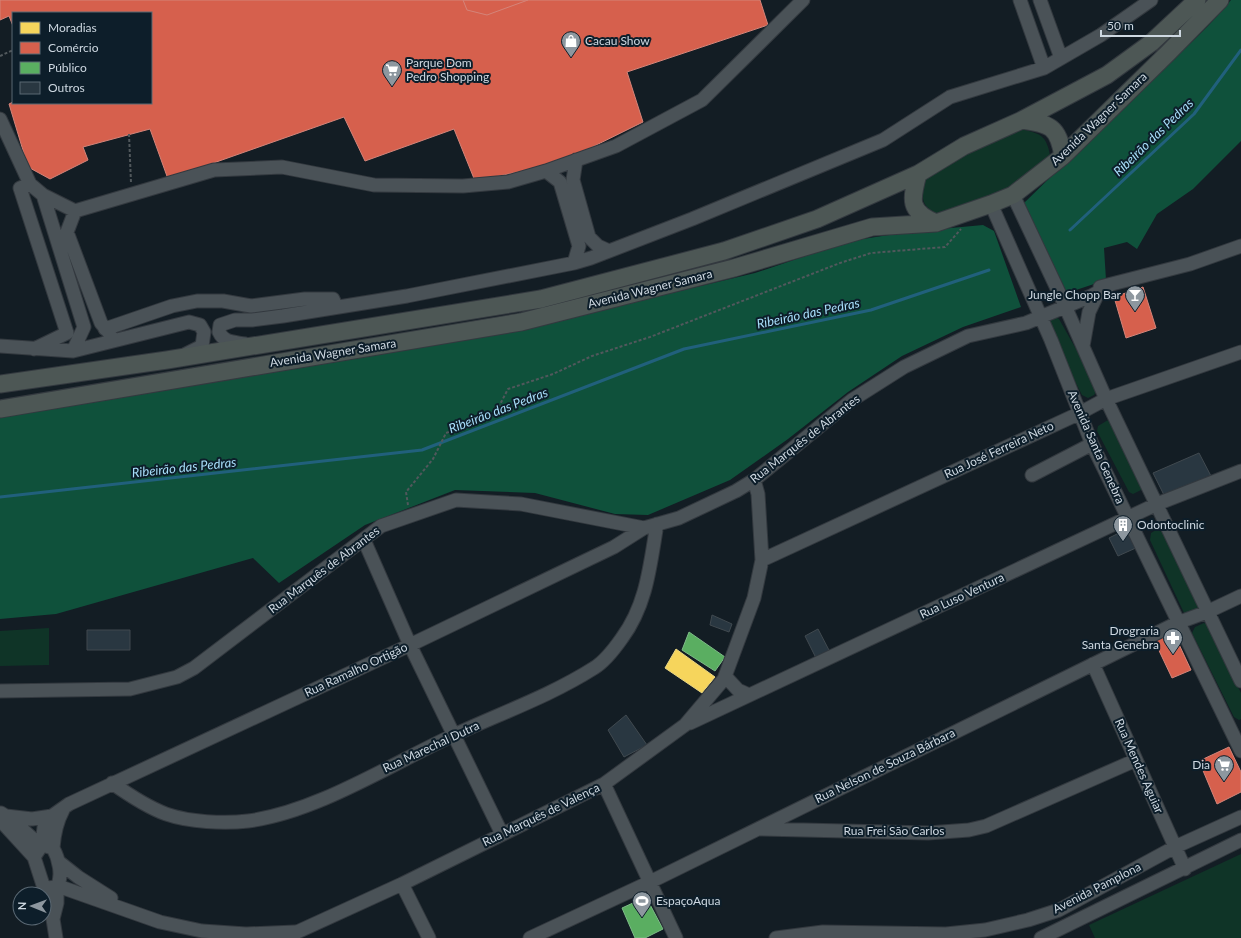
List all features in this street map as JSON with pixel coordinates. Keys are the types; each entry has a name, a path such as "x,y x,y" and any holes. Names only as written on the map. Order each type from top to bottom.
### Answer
{"main road":[{"name":"Avenida Wagner Samara","path":"0,384 256,346 556,295 724,251 817,219 918,174 964,146 1022,120 1107,75 1151,44 1197,0"},
{"name":"Avenida Wagner Samara","path":"0,409 521,322 734,268 872,227 936,223 1013,195 1063,156 1185,37 1220,0"},
{"path":"1022,120 1042,123 1053,129 1060,139 1063,156"},
{"path":"918,174 912,195 913,205 922,217 936,223"}],"street":[{"path":"25,186 75,211 214,170 282,167 374,184 451,186 508,182 546,171 616,146 702,100 803,0"},
{"path":"1020,0 1044,68"},
{"path":"1040,0 1061,58"},
{"path":"256,346 228,342 222,338 219,332 220,325 235,320 252,320 283,316 335,303 407,296 574,263 609,251 712,212 883,140 950,97 1044,68 1101,35 1151,0"},
{"path":"0,119 25,186 67,333 32,350"},
{"path":"576,160 573,180 589,237 598,246 609,251"},
{"path":"546,171 560,182 579,246 574,263"},
{"path":"43,195 84,327 73,351"},
{"path":"1013,195 1064,303 1106,399 1241,681"},
{"name":"Avenida Santa Genebra","path":"991,204 1051,340 1078,414 1177,623 1236,729 1241,751"},
{"path":"75,211 67,232 104,329 119,340"},
{"name":"Rua Marquês de Abrantes","path":"0,690 130,690 176,677 194,668 382,526 456,500 521,504 644,528 679,518 736,491 754,480 852,400 904,367 968,336 1017,324 1039,313 1104,289 1190,264 1241,246"},
{"path":"1083,346 1089,312 1104,289"},
{"path":"104,329 172,306 197,301 223,301 251,306 305,299 335,303"},
{"path":"172,306 178,325"},
{"path":"0,346 32,350 73,351 189,322 200,325 204,332 202,346 167,360"},
{"path":"1017,324 1051,340"},
{"name":"Rua José Ferreira Neto","path":"762,560 1078,414 1106,399 1241,352"},
{"path":"1032,475 1092,444"},
{"name":"Rua Luso Ventura","path":"685,725 1157,504 1241,471"},
{"name":"Rua Marquês de Valença","path":"43,849 44,885 47,888 58,886 160,922 202,931 246,934 299,932 402,884 604,784 685,725 725,676 754,598 762,560 758,494 754,480"},
{"name":"Rua Marechal Dutra","path":"112,783 130,795 167,814 207,822 248,821 297,809 326,798 455,735 560,688 596,667 622,638 638,613 648,583 657,524"},
{"name":"Rua Ramalho Ortigão","path":"52,816 112,783 410,645 614,547 644,528"},
{"path":"364,540 410,645 502,834"},
{"name":"Rua Nelson de Souza Bárbara","path":"530,938 549,934 650,882 1093,664 1177,623 1207,612 1241,596"},
{"name":"Rua Mendes Aguiar","path":"1093,664 1185,869"},
{"path":"725,676 738,690 749,695"},
{"name":"Rua Frei São Carlos","path":"757,829 928,833 969,830 986,826 1136,760"},
{"path":"604,784 676,938"},
{"path":"43,849 54,834 57,822 65,808"},
{"path":"2,816 32,819 52,816"},
{"name":"Rua Marquês de Valença","path":"2,816 78,877 133,912"},
{"path":"43,849 44,827 52,816"},
{"name":"Avenida Pamplona","path":"776,938 823,932 903,936 946,936 985,930 1028,920 1059,910 1175,847 1241,817"},
{"name":"Avenida Pamplona","path":"1041,938 1068,932 1241,840"},
{"name":"Rua Marquês de Valença","path":"58,886 59,862"},
{"path":"402,884 429,938"},
{"path":"44,885 53,919 56,938"},
{"path":"53,919 57,903 58,886"},
{"path":"1059,910 1068,932"},
{"path":"284,938 299,932"}],"path":[{"path":"0,56 12,50"},
{"path":"129,134 131,195"},
{"path":"409,516 406,492 433,459 446,433 495,414 508,389 553,374 592,356 650,337 840,263 871,253 946,247 967,222 966,212"}],"green space":[{"path":"1231,0 1241,0 1241,141 1193,189 1157,214 1137,249 1127,242 1104,248 1106,280 1067,293 1024,203 1130,97 1195,39"},
{"path":"1016,128 1041,136 1047,145 1051,161 1009,187 942,216 934,212 925,204 923,200 923,189 927,174"},
{"path":"983,225 994,231 1021,307 963,327 902,356 848,392 788,439 730,480 648,515 615,514 535,493 455,490 365,525 279,583 253,558 56,614 0,619 0,414 517,330 755,273 850,241 908,232"},
{"path":"1055,316 1059,319 1098,388 1094,395 1088,398 1082,395 1048,328 1047,321"},
{"path":"1108,420 1144,482 1141,490 1133,494 1129,492 1097,431 1098,426"},
{"path":"1156,530 1163,532 1201,607 1199,612 1185,615 1150,540 1151,533"},
{"path":"1204,623 1208,625 1241,693 1241,719 1239,720 1234,717 1192,633 1195,627"},
{"path":"49,628 49,665 0,666 0,631"},
{"path":"1241,854 1241,938 1095,938 1089,925"}],"building: Moradias":[{"path":"676,649 715,677 702,693 665,668"}],"building: Comércio":[{"name":"Parque Dom Pedro Shopping","path":"0,0 760,0 768,25 627,72 643,122 578,154 542,167 475,181 454,129 365,161 344,117 168,179 150,129 83,147 88,160 50,179 28,167 9,104 12,102 12,104 152,104 152,12 12,12 12,24 9,16 0,20"},
{"path":"463,0 528,0 487,15 467,10"},
{"name":"Jungle Chopp Bar","path":"1143,287 1156,328 1126,338 1114,297"},
{"name":"Drograria Santa Genebra","path":"1163,635 1177,640 1191,670 1172,678 1154,640"},
{"name":"Dia","path":"1229,747 1241,772 1241,792 1217,804 1199,761"}],"building: Público":[{"path":"689,632 725,657 715,671 682,650"},
{"name":"EspaçoAqua","path":"646,897 663,929 645,938 635,938 622,908"}],"building: Outros":[{"path":"1199,453 1211,476 1164,495 1153,473"},
{"name":"Odontoclinic","path":"1129,528 1138,547 1118,556 1109,538"},
{"path":"712,615 732,624 729,632 710,625"},
{"path":"818,629 831,654 817,660 805,636"},
{"path":"87,630 130,630 130,650 87,650"},
{"path":"626,715 647,745 624,757 608,730"}],"waterway":[{"name":"Ribeirão das Pedras","path":"1070,230 1194,114 1241,50"},
{"name":"Ribeirão das Pedras","path":"0,497 422,450 684,349 871,310 989,270"}],"place":[{"name":"Cacau Show","path":"571,58"},
{"name":"Parque Dom Pedro Shopping","path":"392,87"},
{"name":"Jungle Chopp Bar","path":"1135,312"},
{"name":"Odontoclinic","path":"1123,542"},
{"name":"Drograria Santa Genebra","path":"1173,655"},
{"name":"Dia","path":"1224,782"},
{"name":"EspaçoAqua","path":"642,918"}]}
